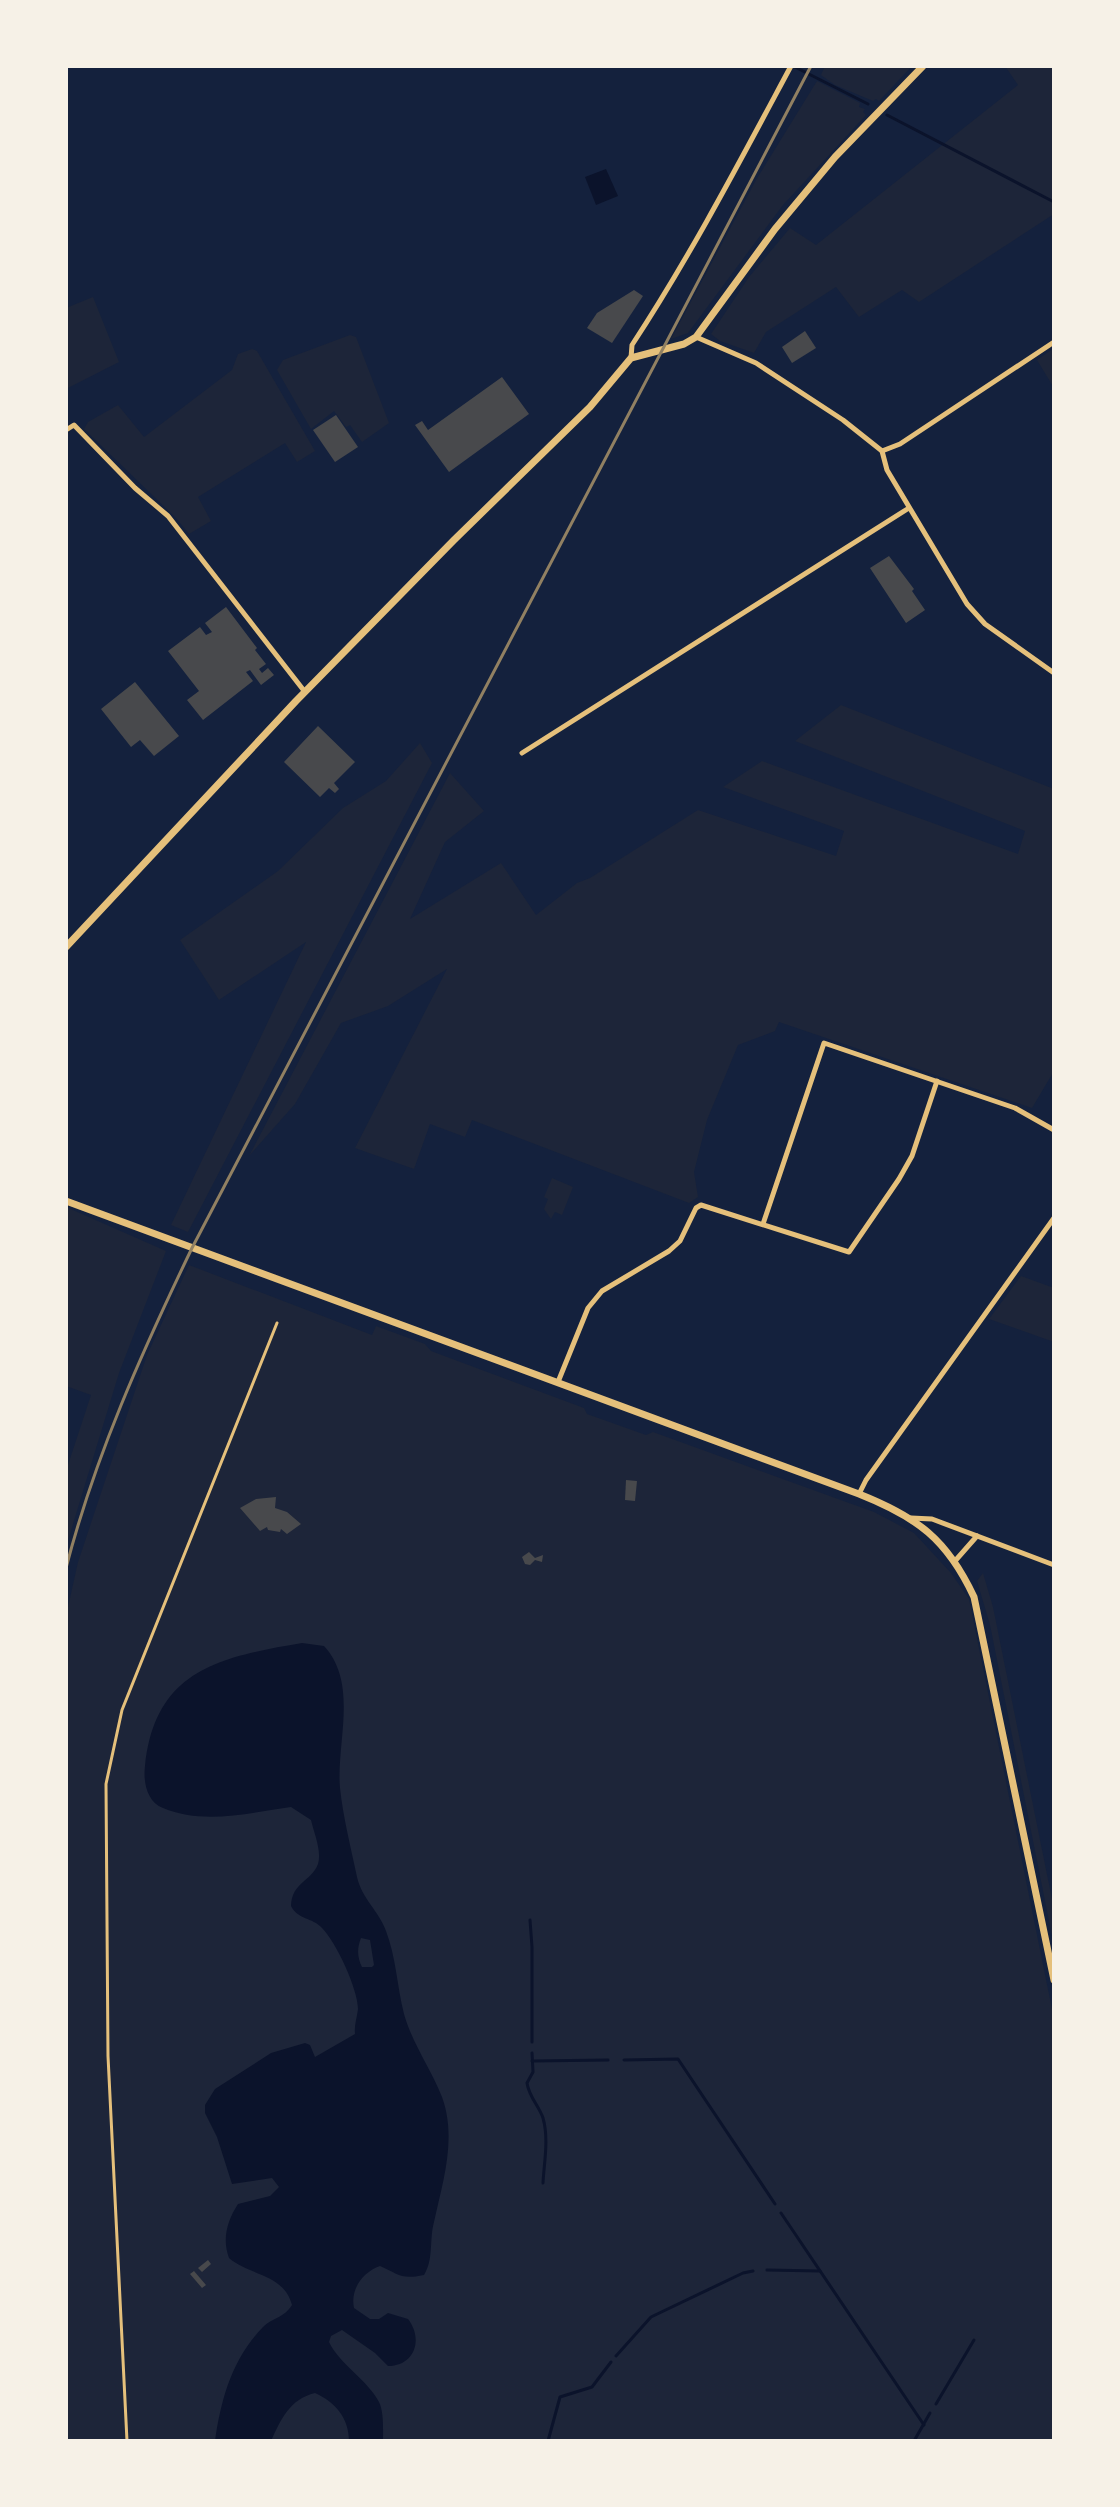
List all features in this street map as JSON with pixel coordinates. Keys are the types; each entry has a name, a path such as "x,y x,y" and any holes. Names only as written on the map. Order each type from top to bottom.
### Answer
{"street":[{"path":"631,358 632,345 711,214 791,66"},
{"path":"66,947 305,692 590,407 631,358 684,344 696,337 775,229 835,157 923,66"},
{"path":"696,337 756,363 843,420 882,451 887,470 967,604 985,624 1054,673"},
{"path":"882,451 900,444 1054,342"},
{"path":"66,430 74,425 135,488 168,516 305,692"},
{"path":"522,753 909,508"},
{"path":"763,1224 824,1043 1015,1108 1054,1130"},
{"path":"558,1382 594,1300 602,1291 669,1251 680,1241 696,1208 707,1205 849,1252 912,1156 937,1081"},
{"path":"66,1201 859,1494 911,1518 939,1540 955,1561 974,1597 1054,1980"},
{"path":"859,1494 1054,1218"},
{"path":"911,1518 932,1519 1054,1565"},
{"path":"955,1561 977,1536"}],"lane":[{"path":"127,2441 108,2071 106,1784 122,1710 277,1323"}],"shaded area":[{"path":"825,66 912,66 879,101 873,101 835,85 821,75"},
{"path":"1005,66 1054,66 1054,214 919,302 902,290 859,317 836,287 766,332 754,353 720,341 711,334 749,277 790,228 816,245 1018,85"},
{"path":"817,81 860,103 859,107 865,109 863,112 866,115 783,205 688,333 671,339 756,180"},
{"path":"606,169 618,196 596,205 585,177"},
{"path":"93,297 119,362 66,389 66,308"},
{"path":"350,335 356,337 389,423 362,442 350,425 346,427 334,411 311,429 277,370 283,360"},
{"path":"1054,348 1054,388 1037,360"},
{"path":"252,349 257,351 315,451 297,462 285,443 198,497 211,521 189,534 84,429 88,422 118,405 144,437 232,370 238,354"},
{"path":"841,705 1054,789 1054,1071 1032,1108 779,1022 775,1031 738,1045 707,1120 694,1172 698,1197 689,1203 472,1120 465,1137 430,1124 414,1169 355,1148 447,969 388,1006 341,1023 295,1104 249,1156 450,773 484,811 445,842 410,919 501,863 536,915 577,883 590,878 698,810 836,856 844,831 723,787 762,761 1018,854 1025,831 795,741"},
{"path":"420,743 432,763 188,1232 171,1225 306,942 219,1000 180,940 278,871 343,808 386,781"},
{"path":"552,1178 573,1187 562,1215 555,1212 551,1219 544,1209 548,1199 544,1197"},
{"path":"66,1207 166,1251 119,1373 66,1547 66,1471 91,1395 66,1386"},
{"path":"189,1265 372,1335 376,1326 425,1344 431,1351 584,1408 587,1414 646,1435 653,1432 874,1512 914,1533 951,1573 969,1599 1054,2019 1054,2441 66,2441 66,1616 78,1562 147,1355"},
{"path":"1021,1276 1054,1288 1054,1342 989,1319"},
{"path":"983,1573 993,1607 1054,1909 1054,1946 990,1625 977,1581"},
{"path":"302,1643 324,1646 335,1661 341,1678 344,1714 340,1788 357,1877 386,1931 407,2025 438,2087 446,2112 447,2160 424,2275 405,2276 380,2266 363,2277 353,2301 354,2308 370,2319 379,2319 388,2313 408,2319 415,2335 414,2350 404,2362 388,2366 342,2330 331,2336 329,2342 379,2402 383,2441 349,2441 340,2412 315,2393 293,2405 271,2441 215,2441 225,2395 243,2352 263,2327 292,2305 282,2287 274,2281 229,2258 227,2230 238,2204 270,2196 279,2187 272,2178 232,2184 217,2137 205,2113 205,2105 215,2089 271,2053 305,2043 310,2045 315,2057 355,2034 358,2009 350,1978 334,1944 318,1924 297,1914 291,1906 298,1887 318,1864 318,1848 311,1820 291,1807 210,1817 178,1813 153,1801 147,1791 145,1766 151,1734 162,1708 177,1689 196,1674 218,1663","holes":["361,1938 370,1940 374,1965 362,1967 358,1956"]}],"building":[{"path":"634,290 643,296 612,343 587,328 597,313"},
{"path":"805,331 816,348 792,363 782,347"},
{"path":"502,377 529,414 449,472 415,425 422,421 428,430"},
{"path":"336,415 358,447 335,462 313,430"},
{"path":"889,556 914,589 912,591 925,610 906,623 870,568"},
{"path":"226,607 266,664 259,669 262,673 268,668 274,675 261,685 250,670 246,672 253,681 203,720 187,700 199,691 168,651 200,627 206,635 212,632 205,623"},
{"path":"135,682 179,736 154,756 140,740 131,747 101,709"},
{"path":"318,726 355,762 334,783 339,789 335,793 329,788 320,797 284,762"},
{"path":"626,1480 637,1481 635,1501 625,1500"},
{"path":"276,1497 275,1508 287,1512 301,1524 287,1534 281,1529 280,1532 268,1530 267,1527 260,1531 240,1508 256,1499"},
{"path":"529,1552 535,1558 543,1555 542,1562 535,1560 530,1565 525,1564 522,1557"},
{"path":"208,2260 211,2264 202,2272 198,2268"},
{"path":"194,2271 206,2285 202,2288 190,2274"}],"waterway":[{"path":"793,66 868,104"},
{"path":"887,115 1054,202"},
{"path":"530,1920 532,2042"},
{"path":"532,2053 533,2072 527,2083 545,2126 543,2183"},
{"path":"624,2060 678,2059 775,2204"},
{"path":"532,2061 608,2060"},
{"path":"781,2213 924,2425"},
{"path":"767,2270 820,2271"},
{"path":"616,2356 651,2317 753,2271"},
{"path":"936,2404 974,2340"},
{"path":"548,2441 560,2397 592,2387 611,2362"},
{"path":"914,2441 930,2413"}],"railway":[{"path":"66,1568 105,1445 192,1248 811,66"}]}
